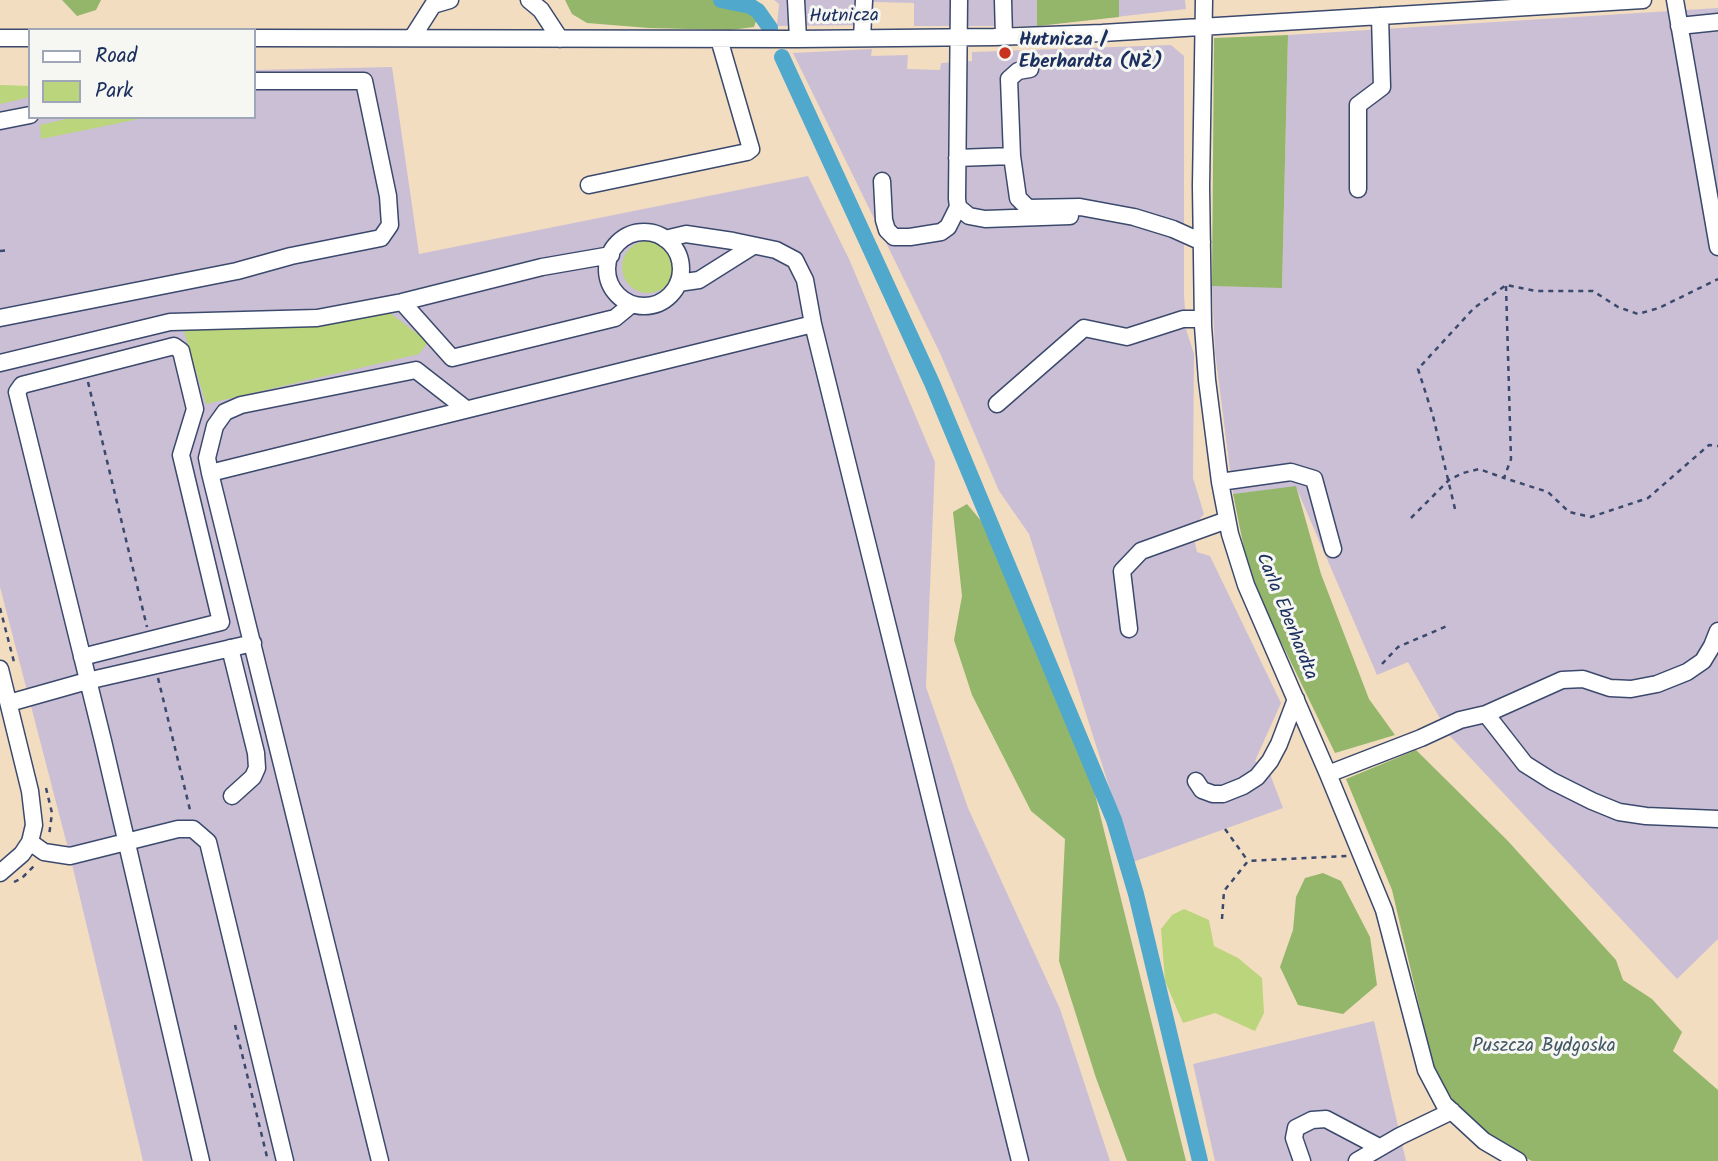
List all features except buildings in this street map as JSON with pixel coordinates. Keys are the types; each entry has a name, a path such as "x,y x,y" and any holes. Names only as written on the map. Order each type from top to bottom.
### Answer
{"street":[{"path":"412,38 433,5 450,0"},
{"path":"529,0 541,10 560,39"},
{"path":"796,0 798,39"},
{"path":"862,38 864,0"},
{"path":"882,181 884,220 887,230 894,237 929,235 948,227 958,207 958,0"},
{"path":"1003,0 1004,37"},
{"name":"Carla Eberhardta","path":"1204,0 1203,319 1207,380 1227,520 1246,585 1384,910 1426,1070 1444,1104 1484,1141 1518,1161"},
{"path":"1362,0 1363,17"},
{"name":"Hutnicza","path":"256,38 1004,37 1380,16 1495,4 1643,0"},
{"path":"1675,0 1718,247"},
{"path":"1358,189 1358,105 1382,87 1380,16"},
{"path":"1679,26 1718,22"},
{"path":"0,38 28,38"},
{"path":"589,185 751,149 719,39"},
{"path":"1030,69 1018,71 1009,79 1018,198 1028,208 1080,207 1160,225 1202,242"},
{"path":"0,318 224,274 291,256 381,239 390,225 388,196 364,80 256,81"},
{"path":"0,121 28,116"},
{"path":"957,158 1013,156"},
{"path":"958,207 970,216 985,219 1070,216"},
{"path":"643,232 665,239 674,247 681,271 672,293 662,302 650,306 632,303 617,294 607,272 611,255 621,240 631,234 643,232"},
{"path":"665,239 687,234 775,250 796,260 805,280 813,324 1020,1161"},
{"path":"678,283 699,280 753,246"},
{"path":"0,363 170,322 317,317 402,302 542,267 611,255"},
{"path":"402,302 452,358 615,318 632,303"},
{"path":"997,404 1084,328 1127,337 1183,319 1203,319"},
{"path":"210,473 813,324"},
{"path":"82,657 221,622 181,456 195,409 181,351 174,346 22,385 17,392 87,681 103,741 201,1161"},
{"path":"380,1161 207,458 215,426 225,412 241,405 416,370 466,409"},
{"path":"1220,482 1291,472 1314,479 1333,549"},
{"path":"1129,629 1122,571 1141,551 1227,520"},
{"path":"1328,774 1460,720 1486,714 1562,680 1583,679 1610,688 1631,689 1657,684 1687,672 1703,661 1718,631"},
{"path":"9,703 87,681 253,643"},
{"path":"230,648 256,753 257,768 253,777 232,796"},
{"path":"0,669 30,790 34,825 30,842 12,865 0,873"},
{"path":"1196,780 1202,790 1223,794 1257,777 1279,744 1296,699"},
{"path":"1486,714 1525,764 1592,801 1619,812 1646,816 1718,818"},
{"path":"30,842 44,852 70,856 178,829 193,829 208,842 285,1161"},
{"path":"1357,1161 1452,1111"},
{"path":"1302,1161 1294,1138 1296,1128 1312,1120 1326,1119 1380,1147"}],"path":[{"path":"0,251 9,250"},
{"path":"1455,509 1433,416 1418,369 1474,308 1506,285 1536,291 1593,291 1618,307 1638,314 1659,308 1718,279"},
{"path":"1504,478 1511,458 1506,285"},
{"path":"84,368 150,639"},
{"path":"1411,518 1449,480 1479,469 1548,492 1569,512 1591,517 1648,498 1709,445 1718,446"},
{"path":"1382,664 1398,647 1447,626"},
{"path":"155,665 191,814"},
{"path":"1224,829 1248,861"},
{"path":"49,834 58,840"},
{"path":"1222,919 1224,891 1248,861 1361,855"}],"shaded area":[{"path":"774,0 1185,0 1186,9 1037,26 914,26 914,3 874,2 872,25 777,26 779,4"},
{"path":"1718,8 1718,939 1677,979 1450,736 1408,662 1377,675 1296,487 1233,494 1215,352 1212,286 1282,287 1288,35"},
{"path":"1171,45 1184,56 1184,294 1186,329 1194,354 1193,478 1204,514 1192,528 1197,552 1210,556 1281,703 1255,761 1270,774 1283,808 1133,862 1029,534 999,491 940,353 793,53 872,49 871,56 908,55 907,69 940,70 941,63 972,61 972,52"},
{"path":"392,67 419,254 808,176 849,259 935,462 926,687 968,808 1060,1009 1110,1161 143,1161 70,856 0,587 0,92 28,90 28,119 256,119 256,70"},
{"path":"1374,1021 1406,1161 1215,1161 1193,1064"}],"green space":[{"path":"62,0 101,0 96,10 77,16"},
{"path":"565,0 751,0 761,7 754,27 730,30 649,28 587,23 572,14"},
{"path":"1037,0 1119,0 1119,17 1037,26"},
{"path":"1288,35 1282,288 1212,286 1214,38"},
{"path":"0,85 28,86 28,97 0,104"},
{"path":"66,119 139,119 41,139 40,125"},
{"path":"648,241 667,248 674,267 667,286 648,293 629,286 622,267 629,248"},
{"path":"390,313 428,342 419,354 206,404 184,331 336,322"},
{"path":"1296,486 1321,574 1369,699 1395,735 1335,753 1250,578 1233,494"},
{"path":"967,504 982,522 1090,774 1186,1161 1127,1161 1096,1078 1059,961 1065,839 1031,811 972,695 954,640 962,596 953,512"},
{"name":"Puszcza Bydgoska","path":"1416,750 1507,840 1616,960 1623,980 1652,999 1682,1032 1673,1051 1718,1090 1718,1161 1532,1161 1475,1133 1435,1073 1392,890 1346,779"},
{"path":"1323,873 1341,881 1370,937 1377,985 1343,1014 1298,1005 1280,967 1293,930 1296,897 1305,878"},
{"path":"1184,909 1209,920 1214,946 1238,958 1262,978 1264,1013 1255,1031 1215,1013 1183,1023 1165,981 1161,929 1172,915"}],"waterway":[{"path":"721,0 750,6 758,11 770,28"},
{"path":"782,57 932,383 1114,820 1136,894 1200,1161"}],"place":[{"name":"Hutnicza / Eberhardta (NŻ)","path":"1005,53"}]}
